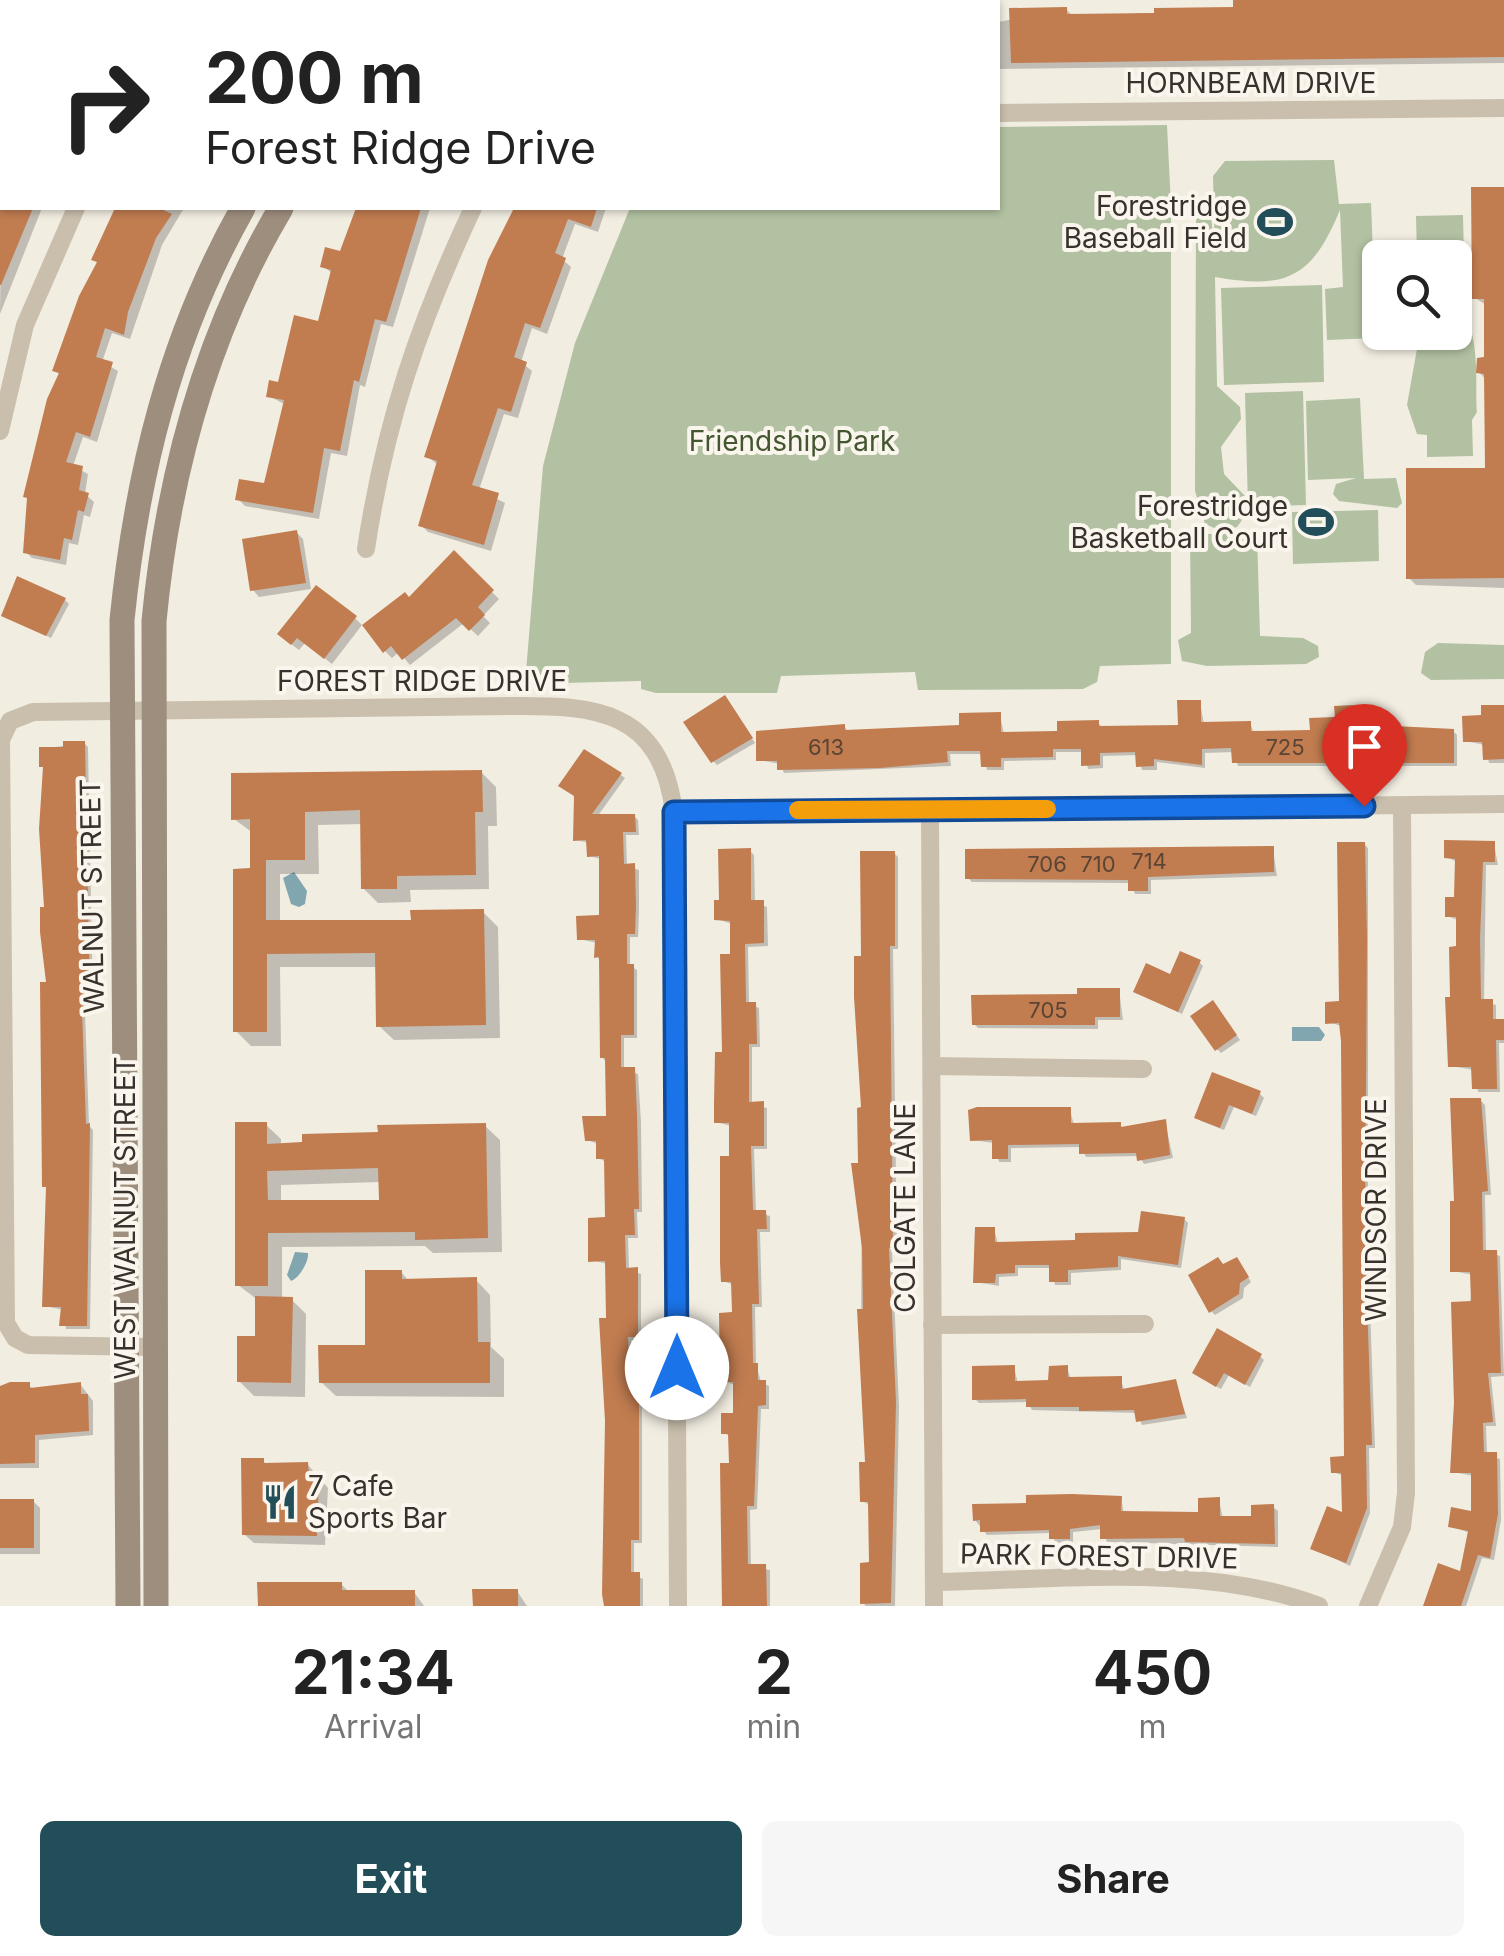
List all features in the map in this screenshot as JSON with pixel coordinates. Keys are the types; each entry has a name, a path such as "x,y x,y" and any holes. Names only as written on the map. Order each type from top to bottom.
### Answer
{"main road":[{"name":"WALNUT STREET","path":"128,1606 121,712 127,571 150,436 183,334 242,210"},
{"path":"154,711 155,604 178,459 234,297 280,210"},
{"name":"WEST WALNUT STREET","path":"154,711 156,1606"},
{"path":"124,1080 155,1081"}],"street":[{"name":"HORNBEAM DRIVE","path":"1000,112 1504,108"},
{"path":"0,431 25,325 75,210"},
{"path":"366,549 375,488 410,350 472,210"},
{"name":"FOREST RIDGE DRIVE","path":"124,1346 28,1345 15,1338 4,1310 1,740 10,721 33,712 583,707 610,714 634,729 652,749 666,775 674,812 678,1606"},
{"path":"674,812 1504,804"},
{"name":"WINDSOR DRIVE","path":"1368,1606 1402,1527 1406,1493 1402,806"},
{"name":"COLGATE LANE","path":"930,811 934,1606"},
{"path":"932,1066 1144,1069"},
{"path":"932,1325 1144,1324"},
{"path":"124,1346 156,1347"},
{"name":"PARK FOREST DRIVE","path":"934,1582 1211,1581 1243,1584 1320,1606"}],"green space":[{"name":"Friendship Park","path":"1167,125 1171,206 1171,664 1100,666 1097,682 1083,689 918,690 915,672 781,676 777,693 656,693 641,689 641,681 525,684 543,466 575,343 629,210 1000,210 1000,127"},
{"path":"1334,160 1339,204 1371,203 1372,240 1362,240 1362,339 1327,340 1325,289 1343,287 1340,210 1319,251 1294,274 1261,281 1215,277 1217,386 1240,407 1241,419 1221,447 1224,474 1245,496 1245,516 1237,527 1221,531 1205,524 1195,491 1196,216 1211,216 1215,255 1213,176 1225,161"},
{"path":"1463,215 1464,240 1417,240 1416,216"},
{"path":"1322,285 1324,382 1224,385 1221,288"},
{"path":"1472,335 1477,412 1472,420 1473,456 1427,457 1427,435 1417,434 1407,405 1417,350 1472,350"},
{"path":"1303,391 1306,505 1248,507 1245,393"},
{"path":"1360,398 1364,479 1396,478 1402,503 1397,508 1339,501 1333,494 1336,484 1356,478 1308,480 1306,401"},
{"path":"1378,510 1379,561 1293,564 1292,512"},
{"path":"1190,534 1257,534 1260,636 1303,638 1318,646 1319,657 1306,664 1207,666 1182,661 1178,640 1191,633"},
{"path":"1438,643 1504,645 1504,679 1431,680 1421,673 1425,652"}],"water":[{"path":"294,872 307,891 305,904 299,907 291,904 283,878"},
{"path":"1292,1027 1319,1027 1325,1035 1321,1041 1292,1041"},
{"path":"295,1252 308,1253 308,1257 291,1281 287,1275"}],"building":[{"path":"1233,0 1504,0 1504,57 1011,63 1009,8 1067,7 1067,14 1154,13 1154,8 1233,7"},
{"path":"1471,187 1504,187 1504,578 1406,579 1406,468 1485,468 1484,374 1476,373 1477,358 1484,357 1484,299 1472,299"},
{"path":"0,210 32,210 1,285"},
{"path":"114,210 163,210 172,214 156,238 128,312 124,335 105,328 96,357 113,362 90,437 76,432 66,462 83,466 79,490 89,493 84,512 78,510 72,540 64,538 60,560 23,553 27,498 23,497 47,399 59,373 52,371 79,296 97,262 91,260"},
{"path":"355,210 420,210 386,322 375,319 359,382 354,380 340,451 324,448 313,513 235,500 239,479 264,483 284,400 266,397 269,380 278,382 294,315 318,321 331,270 320,267 325,247 340,251"},
{"path":"513,210 596,210 591,227 568,219 555,253 566,258 540,328 525,323 514,357 527,362 511,412 498,408 472,485 499,493 484,545 418,526 437,461 424,457 488,260"},
{"path":"297,530 306,583 250,591 242,539"},
{"path":"454,550 494,590 478,607 485,615 469,631 456,618 402,660 391,646 383,653 362,625 405,592 409,597"},
{"path":"17,576 66,598 46,636 1,616"},
{"path":"316,585 357,616 324,659 297,638 291,645 277,634"},
{"path":"725,695 753,738 711,763 683,722"},
{"path":"1177,700 1201,700 1201,722 1251,721 1251,731 1310,730 1309,718 1335,717 1334,706 1354,705 1354,724 1454,729 1454,763 1392,763 1392,749 1355,750 1355,763 1232,763 1231,748 1202,749 1202,765 1154,759 1154,766 1136,767 1135,752 1100,753 1100,765 1081,766 1081,749 1053,749 1053,757 1001,758 1001,767 981,767 980,751 947,751 948,762 880,768 777,770 777,761 756,761 756,731 845,724 845,730 959,725 959,713 1001,712 1001,732 1057,731 1057,721 1099,720 1099,726 1178,725"},
{"path":"1481,705 1504,705 1504,759 1483,760 1482,742 1463,742 1462,716 1481,715"},
{"path":"63,741 85,741 90,999 88,1009 82,1009 86,1124 90,1123 87,1326 59,1326 61,1307 42,1307 46,1187 42,1187 40,982 46,982 40,932 40,907 44,907 39,829 43,767 39,767 39,747 63,747"},
{"path":"584,749 622,773 592,814 635,814 636,832 623,832 624,864 635,863 635,934 627,934 627,964 634,964 634,1035 621,1035 621,1067 635,1067 637,1116 639,1209 634,1209 635,1235 625,1235 626,1268 638,1267 638,1337 628,1337 629,1369 639,1369 639,1540 631,1540 631,1572 640,1572 640,1606 604,1606 602,1594 605,1421 599,1318 606,1318 605,1261 588,1262 588,1218 605,1217 604,1159 596,1159 596,1141 585,1141 582,1116 606,1116 605,1058 600,1058 599,957 594,958 595,940 577,940 576,916 599,915 599,856 587,857 586,840 573,841 574,796 558,786"},
{"path":"482,770 483,812 475,812 476,875 397,876 397,889 361,889 360,810 305,812 305,860 266,860 266,920 411,920 410,910 484,909 486,1025 376,1027 375,953 267,954 267,1032 233,1032 233,869 250,868 250,819 231,820 231,773"},
{"path":"1444,840 1495,841 1495,862 1483,862 1480,939 1481,999 1493,999 1493,1019 1504,1019 1504,1040 1496,1040 1497,1089 1472,1089 1471,1067 1448,1067 1445,997 1450,997 1449,947 1456,946 1456,917 1445,917 1445,897 1454,897 1455,859 1444,858"},
{"path":"1337,842 1365,842 1367,938 1365,1245 1372,1445 1366,1445 1367,1508 1346,1563 1310,1549 1327,1506 1342,1512 1341,1473 1331,1473 1330,1457 1344,1456 1341,1041 1339,1023 1325,1024 1325,1002 1339,1001"},
{"path":"1274,846 1274,872 1148,877 1148,891 1128,891 1128,880 965,879 965,849"},
{"path":"751,848 751,900 764,900 764,943 745,944 746,1002 756,1002 757,1044 749,1044 749,1102 764,1101 764,1146 751,1146 753,1210 766,1210 767,1229 757,1229 759,1304 752,1304 753,1363 758,1363 758,1380 766,1380 766,1405 758,1406 754,1506 747,1506 748,1564 766,1564 767,1606 722,1606 720,1463 729,1463 728,1434 721,1434 721,1413 733,1413 733,1382 720,1382 719,1313 732,1312 731,1282 721,1282 720,1156 729,1156 729,1123 714,1123 714,1104 715,1052 722,1052 720,954 730,954 730,921 714,920 714,900 719,900 718,849"},
{"path":"860,851 895,851 895,946 890,946 893,1248 889,1248 896,1402 891,1603 860,1604 860,1563 869,1562 868,1502 860,1502 859,1462 865,1462 857,1309 863,1309 862,1248 851,1163 858,1163 857,1108 861,1107 854,997 854,956 861,956"},
{"path":"1180,951 1201,960 1178,1012 1133,992 1146,963 1170,974"},
{"path":"1077,988 1120,988 1120,1017 1095,1017 1095,1025 972,1025 971,995 1077,994"},
{"path":"1213,1000 1237,1035 1215,1051 1190,1016"},
{"path":"1212,1072 1261,1091 1252,1114 1229,1105 1220,1128 1194,1118"},
{"path":"1450,1098 1481,1098 1488,1191 1482,1192 1483,1250 1497,1250 1501,1373 1488,1373 1493,1422 1483,1423 1484,1452 1497,1452 1498,1514 1490,1558 1478,1555 1461,1606 1423,1606 1438,1563 1460,1571 1468,1531 1448,1527 1451,1507 1471,1511 1471,1473 1450,1473 1454,1403 1451,1302 1471,1301 1470,1272 1450,1272 1450,1201 1454,1201"},
{"path":"1071,1107 1071,1123 1121,1122 1121,1127 1166,1119 1170,1155 1137,1161 1136,1153 1079,1154 1079,1144 1008,1145 1008,1159 992,1159 992,1140 970,1141 968,1110"},
{"path":"235,1122 267,1122 267,1144 302,1142 302,1134 378,1132 377,1125 486,1123 488,1238 415,1240 415,1232 268,1233 268,1286 235,1286","holes":["378,1168 379,1200 268,1200 267,1171"]},
{"path":"1141,1211 1185,1217 1178,1265 1118,1256 1118,1267 1068,1270 1068,1282 1049,1282 1049,1265 1015,1265 1015,1273 996,1274 995,1283 973,1283 975,1227 995,1227 995,1242 1075,1240 1075,1233 1138,1232"},
{"path":"1218,1257 1223,1264 1237,1257 1249,1277 1240,1283 1239,1294 1209,1313 1188,1275"},
{"path":"365,1270 402,1270 402,1279 477,1277 478,1342 490,1342 490,1383 319,1383 318,1345 365,1345"},
{"path":"255,1296 293,1297 291,1383 237,1382 237,1336 255,1336"},
{"path":"1217,1328 1262,1354 1245,1385 1224,1373 1216,1387 1192,1373"},
{"path":"1015,1365 1015,1381 1048,1380 1049,1366 1068,1365 1068,1377 1122,1376 1122,1389 1176,1379 1185,1414 1136,1422 1134,1410 1079,1411 1079,1407 1026,1407 1026,1399 972,1400 972,1366"},
{"path":"30,1382 30,1388 81,1382 81,1394 88,1394 89,1431 35,1435 35,1463 0,1464 0,1386"},
{"name":"7 Cafe Sports Bar","path":"241,1458 264,1458 264,1463 308,1462 309,1476 319,1476 317,1536 242,1535"},
{"path":"1026,1495 1122,1496 1121,1511 1198,1512 1198,1498 1220,1497 1220,1516 1251,1516 1251,1505 1274,1504 1275,1544 1185,1542 1184,1538 1100,1539 1100,1525 1070,1529 1070,1539 1049,1539 1049,1530 980,1532 980,1520 973,1521 972,1504 1026,1503"},
{"path":"0,1499 34,1499 34,1548 0,1548"},
{"path":"257,1582 342,1582 342,1590 415,1590 415,1606 258,1606"},
{"path":"472,1589 518,1589 518,1606 473,1606"}],"slow traffic":[{"path":"798,810 1047,809"}],"place":[{"name":"Forestridge Baseball Field","path":"1275,222"},
{"name":"Forestridge Basketball Court","path":"1316,522"},
{"name":"7 Cafe Sports Bar","path":"280,1502"}],"route":[{"path":"677,1368 674,812 1364,806"}]}
